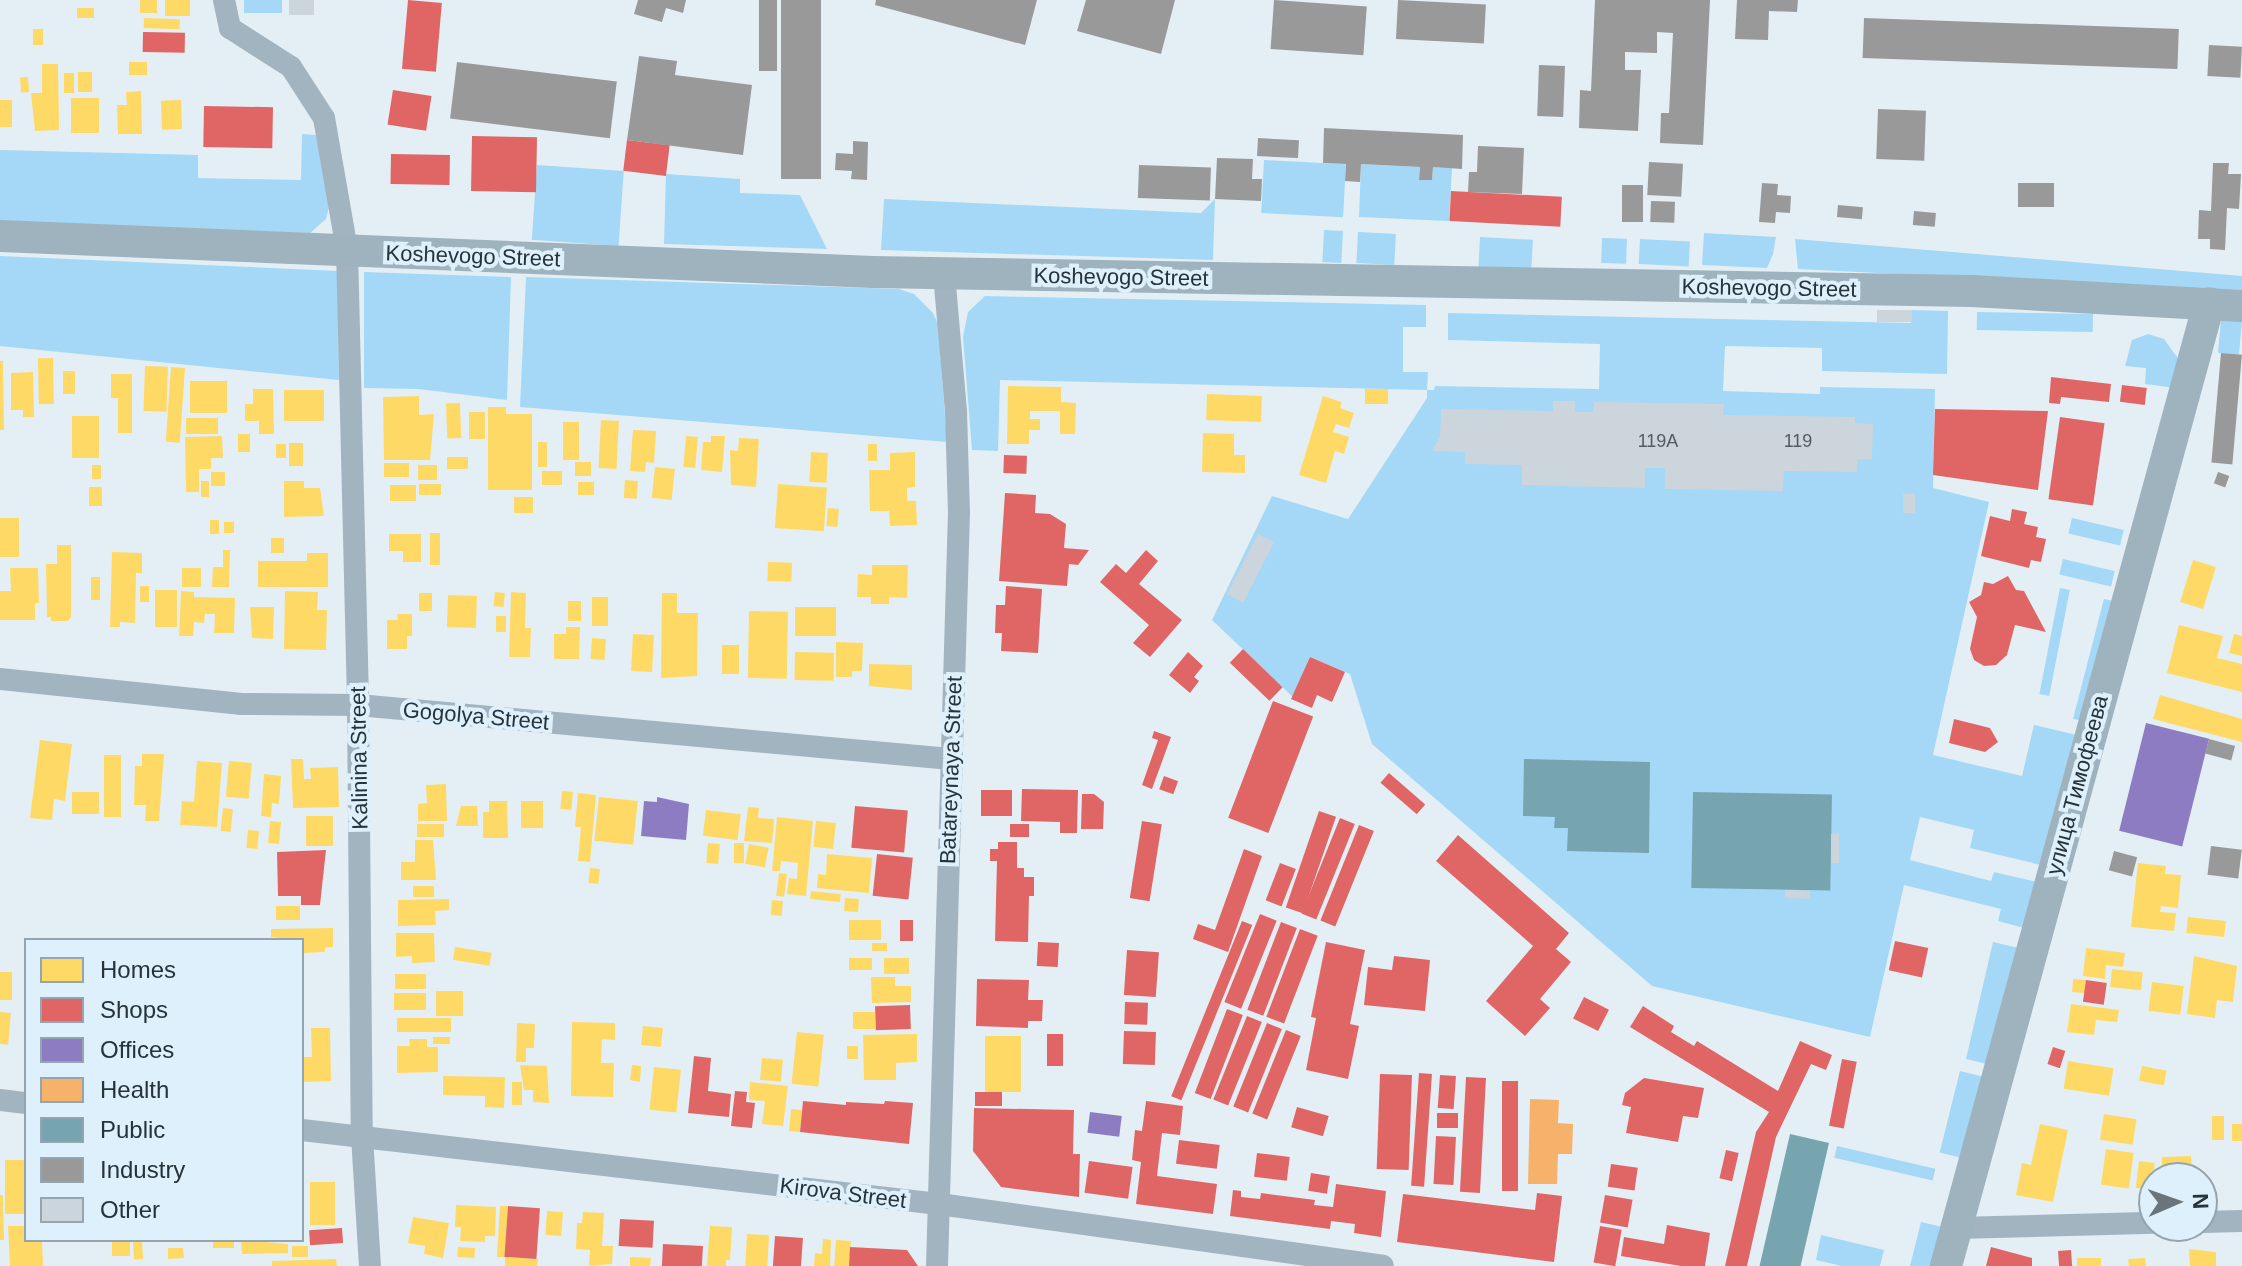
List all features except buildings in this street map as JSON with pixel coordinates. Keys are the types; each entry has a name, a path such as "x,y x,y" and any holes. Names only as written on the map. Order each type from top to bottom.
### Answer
{"street":[{"name":"Kalinina Street","path":"224,0 223,11 230,28 291,67 324,118 347,250 358,705 362,1136 370,1266"},
{"name":"Koshevogo Street","path":"0,236 944,274 1946,291 2242,306"},
{"name":"Batareynaya Street","path":"937,1266 959,481 944,274"},
{"name":"улица Тимофеева","path":"1946,1266 2209,303"},
{"name":"Gogolya Street","path":"0,679 242,704 358,705 951,759"},
{"path":"0,1100 24,1103"},
{"name":"Kirova Street","path":"304,1130 939,1204 1383,1266"},
{"path":"2218,1222 2242,1221"},
{"path":"1957,1228 2138,1223"}],"shaded area":[{"path":"244,0 282,0 282,13 244,13"},
{"path":"302,134 316,135 330,203 326,219 310,233 0,222 0,150 198,155 198,178 301,180"},
{"path":"1264,160 1346,164 1343,217 1261,213"},
{"path":"1361,164 1420,167 1419,179 1432,180 1433,167 1452,168 1449,221 1359,217"},
{"path":"537,165 624,171 619,246 532,240"},
{"path":"666,174 740,179 740,193 800,195 827,249 664,244"},
{"path":"884,199 1201,213 1215,199 1213,260 881,250"},
{"path":"1324,230 1343,231 1341,263 1322,262"},
{"path":"1358,232 1396,234 1394,265 1356,263"},
{"path":"1704,233 1776,237 1773,254 1767,268 1702,265"},
{"path":"1480,237 1533,240 1531,272 1478,269"},
{"path":"1602,238 1627,239 1626,264 1601,263"},
{"path":"1640,239 1690,242 1689,267 1639,264"},
{"path":"1795,239 2242,276 2242,291 1798,269"},
{"path":"0,256 338,271 339,380 0,346"},
{"path":"364,272 511,277 507,400 419,389 364,388"},
{"path":"526,277 899,289 914,294 933,313 938,324 947,442 520,407"},
{"path":"985,296 1426,305 1426,327 1403,327 1403,372 1428,372 1427,390 1000,380 998,451 972,450 963,337 968,312"},
{"path":"1912,310 1948,311 1947,374 1822,371 1822,348 1725,346 1723,391 1820,394 1820,387 1935,389 1933,488 1989,502 1933,755 2022,776 2034,725 2081,736 2045,866 1970,848 1974,830 1920,817 1910,860 1991,881 1994,872 2041,883 2028,929 1998,921 2001,909 1904,885 1870,1037 1652,986 1372,744 1350,674 1310,657 1293,697 1212,620 1272,496 1348,519 1427,398 1427,390 1434,390 1435,386 1599,389 1600,344 1448,340 1448,313 1911,323"},
{"path":"1977,312 2093,314 2093,332 1977,330"},
{"path":"2221,319 2242,321 2239,355 2218,353"},
{"path":"2148,334 2164,339 2177,357 2181,371 2176,388 2145,384 2146,368 2125,366 2132,340"},
{"path":"2072,518 2124,530 2120,546 2068,534"},
{"path":"2063,559 2115,571 2111,587 2059,575"},
{"path":"2060,588 2070,590 2049,696 2039,694"},
{"path":"2104,599 2118,602 2085,721 2073,719"},
{"path":"1993,942 2023,949 1996,1066 1966,1059"},
{"path":"1960,1071 1988,1078 1968,1160 1940,1153"},
{"path":"1837,1146 1935,1169 1933,1180 1834,1158"},
{"path":"1921,1222 1947,1228 1936,1266 1910,1266"},
{"path":"1821,1235 1884,1250 1880,1266 1842,1266 1816,1260"}]}
